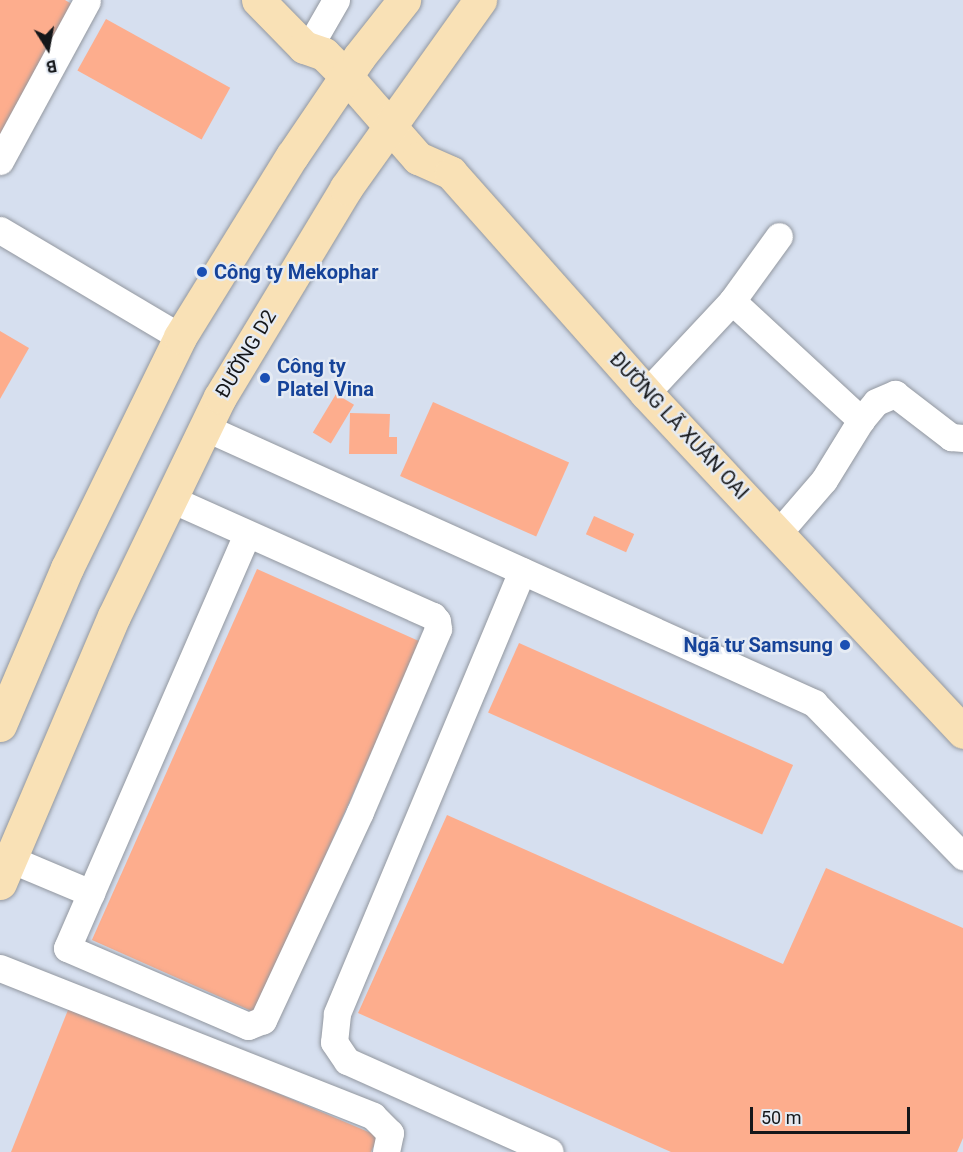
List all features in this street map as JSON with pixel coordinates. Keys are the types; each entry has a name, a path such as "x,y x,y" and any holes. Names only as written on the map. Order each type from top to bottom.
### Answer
{"main road":[{"name":"ĐƯỜNG LÃ XUÂN OAI","path":"258,0 304,47 324,54 392,126 418,158 451,173 646,393 780,531 963,732"},
{"path":"377,33 386,0"},
{"path":"0,725 67,568 180,337 276,182 377,33 404,0"},
{"name":"ĐƯỜNG D2","path":"10,860 114,616 204,427 346,188 392,126 425,73 480,0"},
{"name":"ĐƯỜNG D2","path":"425,73 456,53 500,0"},
{"path":"0,678 39,583 132,393 141,384 160,375"}],"street":[{"path":"317,33 336,0"},
{"path":"0,161 87,1"},
{"path":"0,230 180,337"},
{"path":"646,393 732,301 778,236"},
{"path":"732,301 861,420"},
{"path":"780,531 824,480 861,420 876,402 895,394 951,437 963,438"},
{"path":"204,427 814,704 963,856"},
{"path":"165,511 247,535 433,616 437,621 438,629 360,812 258,1025 248,1026 67,948 247,535"},
{"path":"522,572 337,1014 334,1042 347,1061 550,1152"},
{"path":"10,860 91,893"},
{"path":"0,968 373,1116 390,1133 387,1152"}],"shaded area":[{"path":"0,0 963,0 963,1152 0,1152"}],"building":[{"path":"0,0 65,0 75,6 0,146"},
{"path":"106,19 230,88 202,139 77,71"},
{"path":"0,331 29,348 0,399"},
{"path":"336,394 354,405 331,443 313,433"},
{"path":"433,402 569,463 536,537 400,476"},
{"path":"350,413 390,414 389,437 397,437 397,454 349,454"},
{"path":"594,516 634,534 626,552 586,534"},
{"path":"257,569 421,642 255,1013 92,940"},
{"path":"519,643 793,765 762,834 488,712"},
{"path":"447,815 783,964 826,868 963,928 963,1138 957,1152 671,1152 358,1013"},
{"path":"70,1005 378,1136 371,1152 11,1152"}],"place":[{"name":"Công ty Mekophar","path":"202,272"},
{"name":"Công ty Platel Vina","path":"265,378"},
{"name":"Ngã tư Samsung","path":"845,645"}]}
